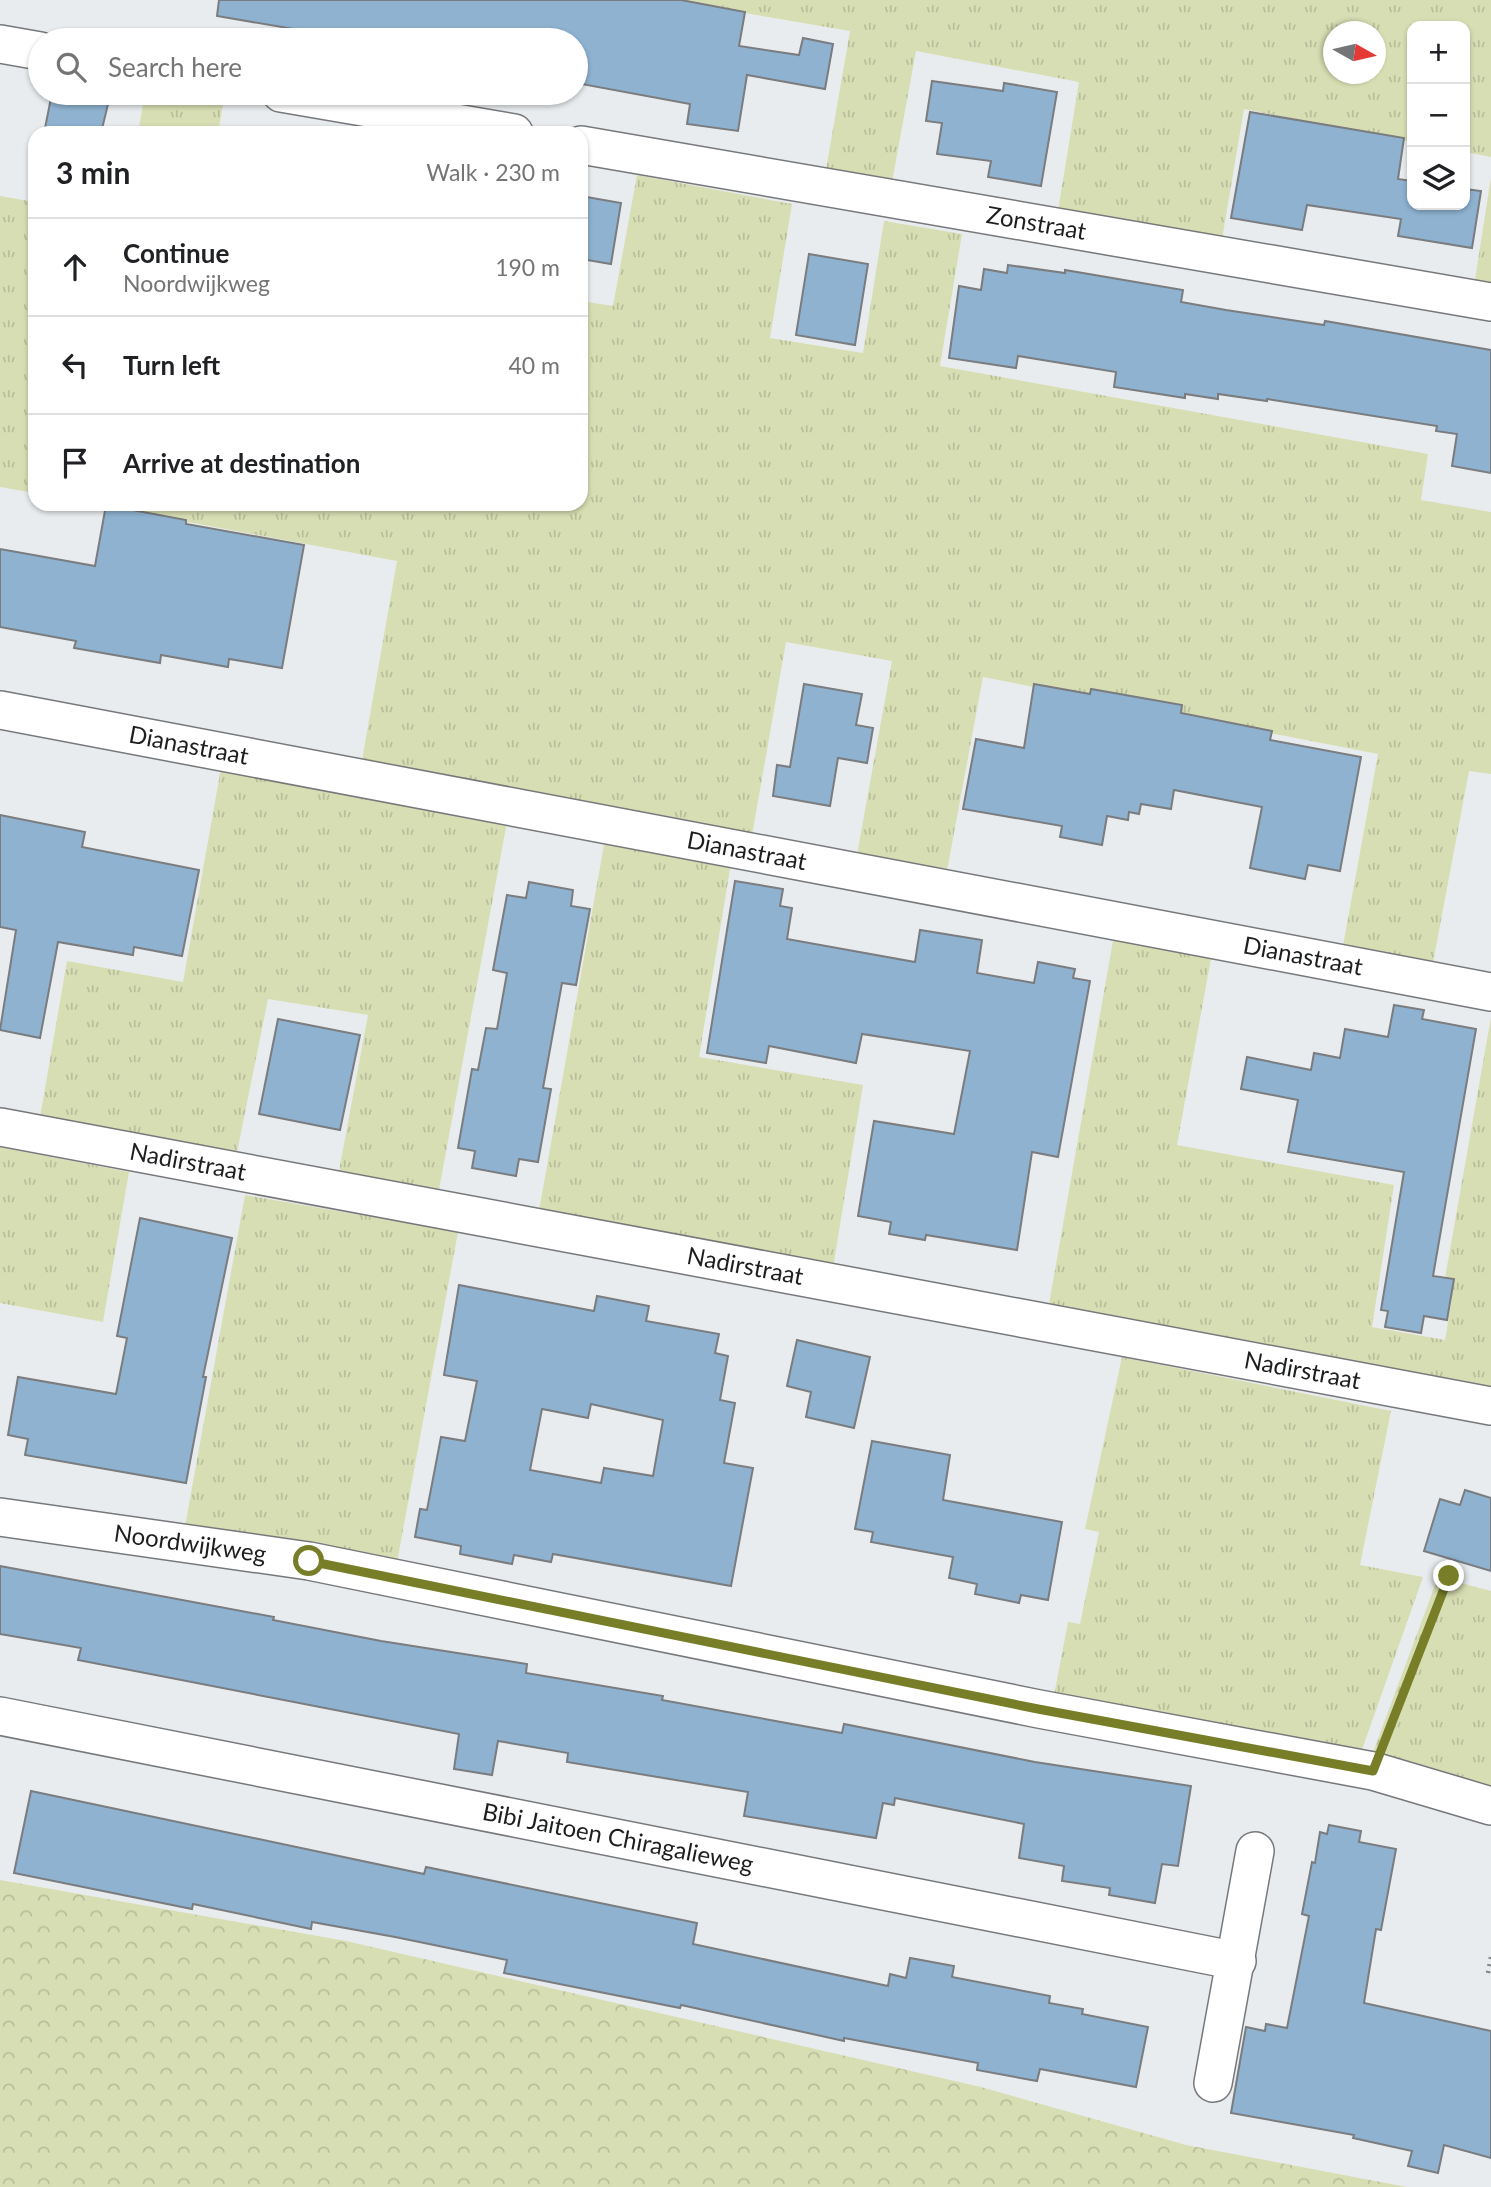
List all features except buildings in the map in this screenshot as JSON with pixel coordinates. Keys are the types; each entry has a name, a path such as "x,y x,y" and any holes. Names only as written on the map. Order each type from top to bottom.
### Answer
{"street":[{"path":"0,44 28,49"},
{"path":"351,105 473,126"},
{"name":"Zonstraat","path":"588,146 1491,302"},
{"name":"Dianastraat","path":"0,710 1491,992"},
{"name":"Nadirstraat","path":"0,1127 1491,1406"},
{"name":"Noordwijkweg","path":"0,1517 309,1561 1038,1709 1373,1771 1491,1806"},
{"name":"Bibi Jaitoen Chiragalieweg","path":"0,1716 1237,1961"},
{"path":"1213,2083 1255,1851"}],"path":[{"path":"1373,1771 1449,1576"},
{"path":"1488,1973 1491,1957"}],"green space":[{"path":"669,0 1491,0 1491,157 1470,153 1470,21 1407,21 1407,141 1244,109 1220,251 1056,223 1079,82 916,51 890,193 824,181 850,31"},
{"path":"143,105 223,105 219,126 139,126"},
{"path":"637,175 792,204 770,338 863,353 884,221 962,234 940,366 1428,454 1421,500 1491,512 1491,774 1469,771 1432,968 1342,951 1378,754 983,677 946,876 856,860 892,661 786,642 751,841 361,766 397,561 129,511 588,511 588,302 613,306"},
{"path":"1491,177 1491,282 1475,280"},
{"path":"0,196 28,201 28,492 0,487"},
{"path":"221,768 507,822 436,1206 336,1187 368,1015 268,999 234,1167 38,1129 67,961 183,982"},
{"path":"605,839 731,863 699,1057 863,1085 832,1274 537,1222"},
{"path":"1114,935 1212,953 1177,1145 1394,1185 1372,1327 1445,1340 1452,1298 1442,1295 1491,1017 1491,1405 1046,1321"},
{"path":"0,1147 129,1172 103,1322 0,1303"},
{"path":"245,1195 458,1232 393,1584 182,1543"},
{"path":"1122,1357 1391,1411 1360,1565 1423,1577 1352,1778 1051,1711 1068,1622 1080,1624 1099,1532 1085,1529"},
{"path":"1438,1577 1491,1591 1491,1807 1362,1782"},
{"path":"0,1880 346,1941 981,2087 1186,2145 1407,2187 0,2187"}],"route":[{"path":"309,1561 1038,1709 1373,1771 1449,1576"}]}
